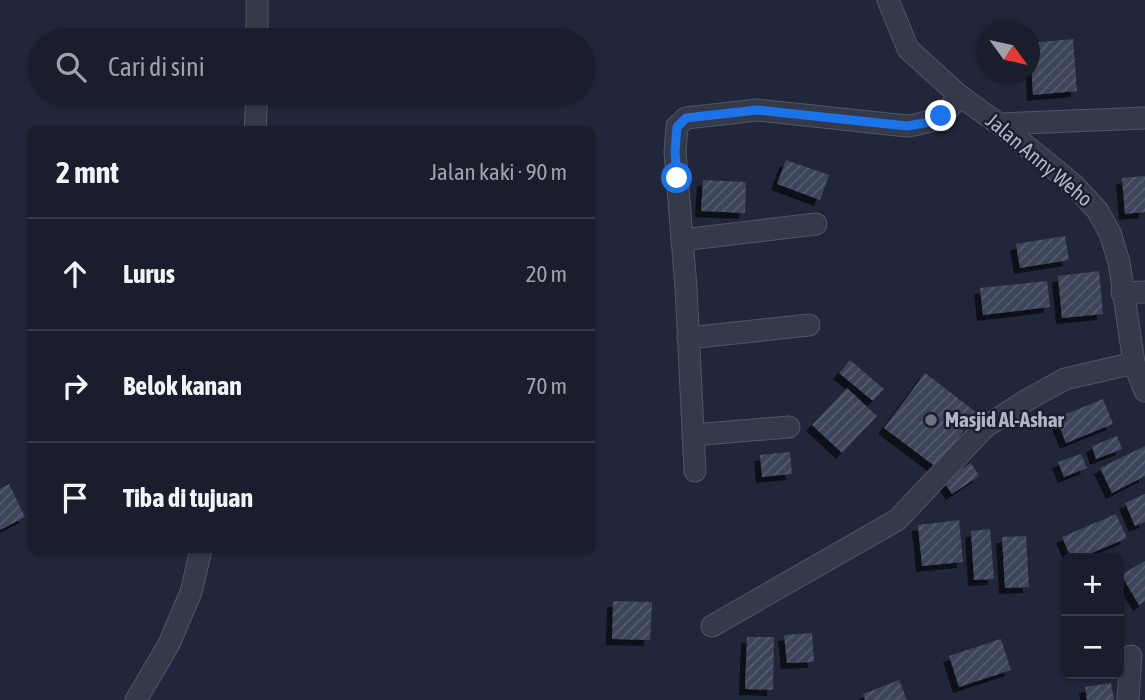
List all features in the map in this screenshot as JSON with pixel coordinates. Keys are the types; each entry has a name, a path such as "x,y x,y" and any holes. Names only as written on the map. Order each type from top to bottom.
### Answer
{"street":[{"path":"257,0 257,28"},
{"name":"Jalan Anny Weho","path":"888,0 908,49 960,96 1074,185 1097,210 1110,233 1119,262 1134,363 1145,391"},
{"path":"695,471 675,152 677,127 686,118 757,110 907,126 931,122 941,116 960,96"},
{"path":"255,126 256,105"},
{"path":"999,124 1145,118"},
{"path":"682,240 816,224"},
{"path":"1122,293 1145,292"},
{"path":"688,338 809,325"},
{"path":"712,626 897,520 985,428 1027,400 1065,379 1134,363"},
{"path":"693,435 789,427"},
{"path":"136,700 173,634 191,592 200,553"},
{"path":"1128,700 1132,656"}],"building":[{"path":"1073,39 1077,91 1033,95 1032,84 1040,84 1040,42"},
{"path":"786,160 829,175 820,200 777,184"},
{"path":"1145,176 1145,212 1125,214 1122,178"},
{"path":"703,180 746,182 745,213 701,211"},
{"path":"1065,236 1069,260 1020,268 1016,244"},
{"path":"1099,271 1103,314 1062,318 1058,276"},
{"path":"1047,281 1050,307 983,315 980,288"},
{"path":"850,360 884,389 873,401 839,373"},
{"name":"Masjid Al-Ashar","path":"925,373 977,413 936,467 884,428"},
{"path":"847,388 877,416 842,453 812,425"},
{"path":"1103,399 1113,424 1066,443 1056,418"},
{"path":"1117,436 1122,449 1096,459 1092,446"},
{"path":"1145,446 1145,476 1112,493 1100,468"},
{"path":"790,452 792,474 762,477 760,455"},
{"path":"1081,454 1087,468 1064,477 1058,462"},
{"path":"971,463 979,476 952,494 943,481"},
{"path":"9,484 25,517 0,530 0,489"},
{"path":"1145,494 1145,522 1135,526 1125,503"},
{"path":"1116,514 1127,538 1092,553 1069,553 1062,537"},
{"path":"959,520 963,562 922,566 918,525"},
{"path":"990,529 994,579 974,580 971,531"},
{"path":"1026,536 1029,587 1005,588 1002,537"},
{"path":"1145,561 1145,601 1139,605 1124,580 1124,573"},
{"path":"613,601 652,602 650,640 612,639"},
{"path":"812,633 814,662 787,663 784,635"},
{"path":"747,637 774,637 773,690 745,689"},
{"path":"1001,639 1011,670 959,687 949,656"},
{"path":"899,680 907,700 865,700 863,694"},
{"path":"1111,683 1114,700 1087,700 1085,687"}],"place":[{"name":"Masjid Al-Ashar","path":"931,420"}],"route":[{"path":"677,178 677,127 686,118 757,110 907,126 931,122 941,116"}]}
